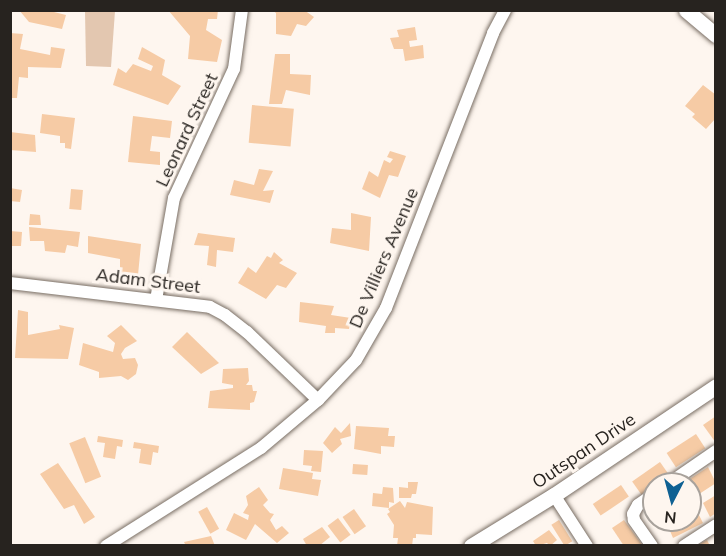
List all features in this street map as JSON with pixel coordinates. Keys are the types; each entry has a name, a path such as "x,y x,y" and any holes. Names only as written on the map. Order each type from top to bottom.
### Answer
{"street":[{"name":"Leonard Street","path":"156,300 174,198 234,69 242,10"},
{"name":"De Villiers Avenue","path":"106,546 261,448 318,400 356,360 380,322 493,33 506,10"},
{"path":"686,10 716,35"},
{"name":"Adam Street","path":"10,283 210,307 248,332 318,400"},
{"name":"Outspan Drive","path":"471,546 554,495 716,386"},
{"path":"685,472 716,451"},
{"path":"554,495 587,546"},
{"path":"642,502 633,514 634,520 642,532"},
{"path":"684,546 716,525"},
{"path":"642,532 652,546"}],"shaded area":[{"path":"85,11 115,11 111,67 86,66"}],"building":[{"path":"19,10 46,10 66,15 62,29 29,22"},
{"path":"168,10 218,10 217,19 208,19 206,30 222,40 217,62 188,59 190,36"},
{"path":"272,10 304,10 314,17 306,26 297,24 291,36 276,34 276,13"},
{"path":"415,27 417,40 409,41 410,47 423,45 424,58 405,61 403,49 394,49 390,38 399,37 397,30"},
{"path":"10,33 23,34 20,49 50,55 51,47 65,49 61,68 28,67 28,78 19,77 17,98 10,98"},
{"path":"142,47 165,60 162,75 181,86 168,105 113,85 118,68 126,73 133,64 151,71 153,66 138,59"},
{"path":"275,54 290,54 290,74 311,75 310,95 286,90 282,104 269,104"},
{"path":"703,85 716,95 716,118 706,129 692,117 695,114 685,106"},
{"path":"252,105 294,109 291,147 249,143"},
{"path":"42,114 75,118 71,149 65,148 65,143 60,143 60,136 40,133"},
{"path":"133,116 172,121 170,138 152,136 150,151 160,152 160,165 128,162"},
{"path":"10,132 35,135 36,152 10,150"},
{"path":"390,151 406,156 398,177 389,175 380,198 362,189 369,171 378,177 384,160 390,163 393,159 387,157"},
{"path":"259,169 273,171 263,191 274,190 270,203 230,195 234,180 254,185"},
{"path":"10,188 22,190 20,202 10,201"},
{"path":"71,189 83,190 81,210 69,209"},
{"path":"351,213 371,217 369,251 330,243 332,228 351,230"},
{"path":"30,214 40,215 41,225 29,225"},
{"path":"29,227 80,232 78,247 67,245 65,253 45,251 44,241 30,241"},
{"path":"10,231 22,232 21,246 10,246"},
{"path":"198,233 235,238 233,252 217,250 216,267 207,265 209,246 194,245"},
{"path":"88,236 141,244 138,275 120,274 120,259 88,253"},
{"path":"274,252 283,260 279,263 297,273 286,288 277,285 266,299 238,283 248,267 256,273 267,256 271,258"},
{"path":"300,302 334,306 331,315 351,318 349,329 335,328 335,333 325,333 326,326 299,322"},
{"path":"18,310 28,312 28,335 60,329 59,325 74,328 68,359 15,358"},
{"path":"121,325 137,341 125,348 121,354 123,359 135,358 138,365 136,374 128,380 121,376 99,378 99,372 79,365 83,343 113,352 115,343 107,336"},
{"path":"187,332 219,363 201,374 172,347"},
{"path":"248,368 249,381 246,385 252,385 253,391 257,391 254,402 250,403 250,410 208,408 210,391 233,388 233,385 222,383 223,369"},
{"path":"716,416 716,443 703,425"},
{"path":"350,423 351,436 340,439 342,444 332,453 323,443 335,427 341,433"},
{"path":"356,426 389,428 388,436 395,436 394,447 381,446 381,454 354,449"},
{"path":"696,434 705,448 676,467 667,453"},
{"path":"98,436 123,440 122,447 117,446 115,459 103,457 105,443 97,442"},
{"path":"85,437 101,477 85,483 69,443"},
{"path":"134,442 159,446 158,453 153,452 151,465 139,463 141,449 133,448"},
{"path":"304,450 323,451 321,472 311,471 312,466 303,465"},
{"path":"660,462 667,472 646,472"},
{"path":"58,463 95,517 84,524 74,505 64,509 40,474"},
{"path":"353,464 368,465 367,475 352,474"},
{"path":"708,467 716,483 702,492 702,472"},
{"path":"283,468 313,473 312,479 321,480 318,496 279,489"},
{"path":"642,475 642,494 641,495 632,482"},
{"path":"408,482 418,482 416,494 412,494 411,498 399,498 399,487 408,488"},
{"path":"621,485 629,497 601,516 593,504"},
{"path":"259,487 268,500 263,505 274,514 270,520 276,530 282,526 289,533 277,543 255,524 246,540 226,530 234,513 248,520 249,515 243,513 248,505 246,496"},
{"path":"383,487 393,488 394,503 389,502 389,508 372,506 373,493 382,494"},
{"path":"716,495 716,513 710,517 703,503"},
{"path":"400,501 405,508 407,502 433,507 432,535 416,534 412,546 397,546 398,538 393,538 394,525 387,514 390,512 388,509"},
{"path":"207,507 219,529 210,534 198,512"},
{"path":"354,509 366,526 355,534 343,517"},
{"path":"338,518 351,535 340,543 328,526"},
{"path":"559,520 572,541 565,546 551,525"},
{"path":"624,520 643,546 624,546 612,528"},
{"path":"322,527 330,537 319,546 307,546 303,539"},
{"path":"549,530 557,540 550,546 547,543 536,546 533,541"},
{"path":"670,532 685,532 673,538"},
{"path":"211,536 215,546 186,546 184,542"},
{"path":"707,540 710,546 696,546"}]}
